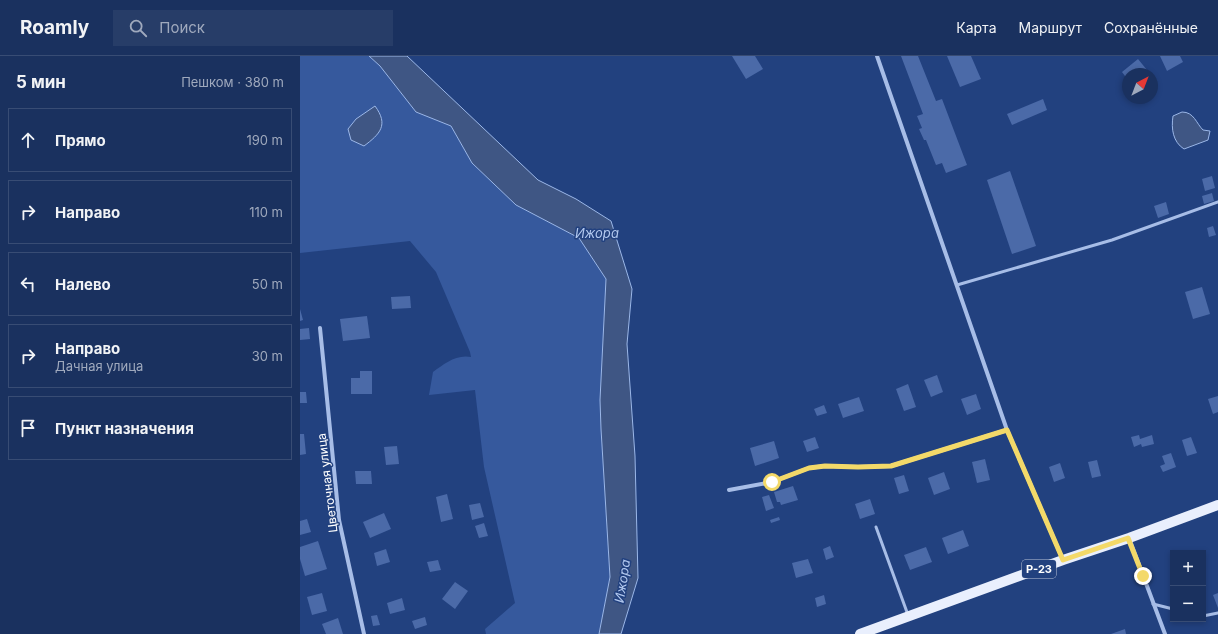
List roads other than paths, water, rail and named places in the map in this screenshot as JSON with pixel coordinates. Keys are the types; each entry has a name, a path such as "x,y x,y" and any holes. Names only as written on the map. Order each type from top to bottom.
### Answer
{"main road":[{"name":"Р-23","path":"860,634 1218,505"}],"street":[{"path":"877,56 1007,430 1063,560"},
{"name":"Цветочная улица","path":"320,328 339,520 364,634"},
{"path":"729,490 772,482 809,468 825,466 891,466 1007,430"},
{"path":"1128,538 1165,634"}],"lane":[{"path":"957,285 1112,240 1218,202"},
{"path":"876,527 909,616"},
{"path":"1154,604 1170,608"},
{"path":"1206,615 1218,613"}],"water":[{"name":"Ижора","path":"369,56 407,56 538,180 576,199 611,221 632,289 627,344 635,456 638,578 621,634 599,634 610,577 600,400 606,279 579,238 516,205 472,163 451,126 416,112 380,66"},
{"path":"375,106 381,119 381,129 364,146 351,140 348,129 356,119"},
{"path":"1186,112 1192,116 1203,130 1210,131 1208,140 1184,149 1177,143 1172,121 1173,116"}]}
